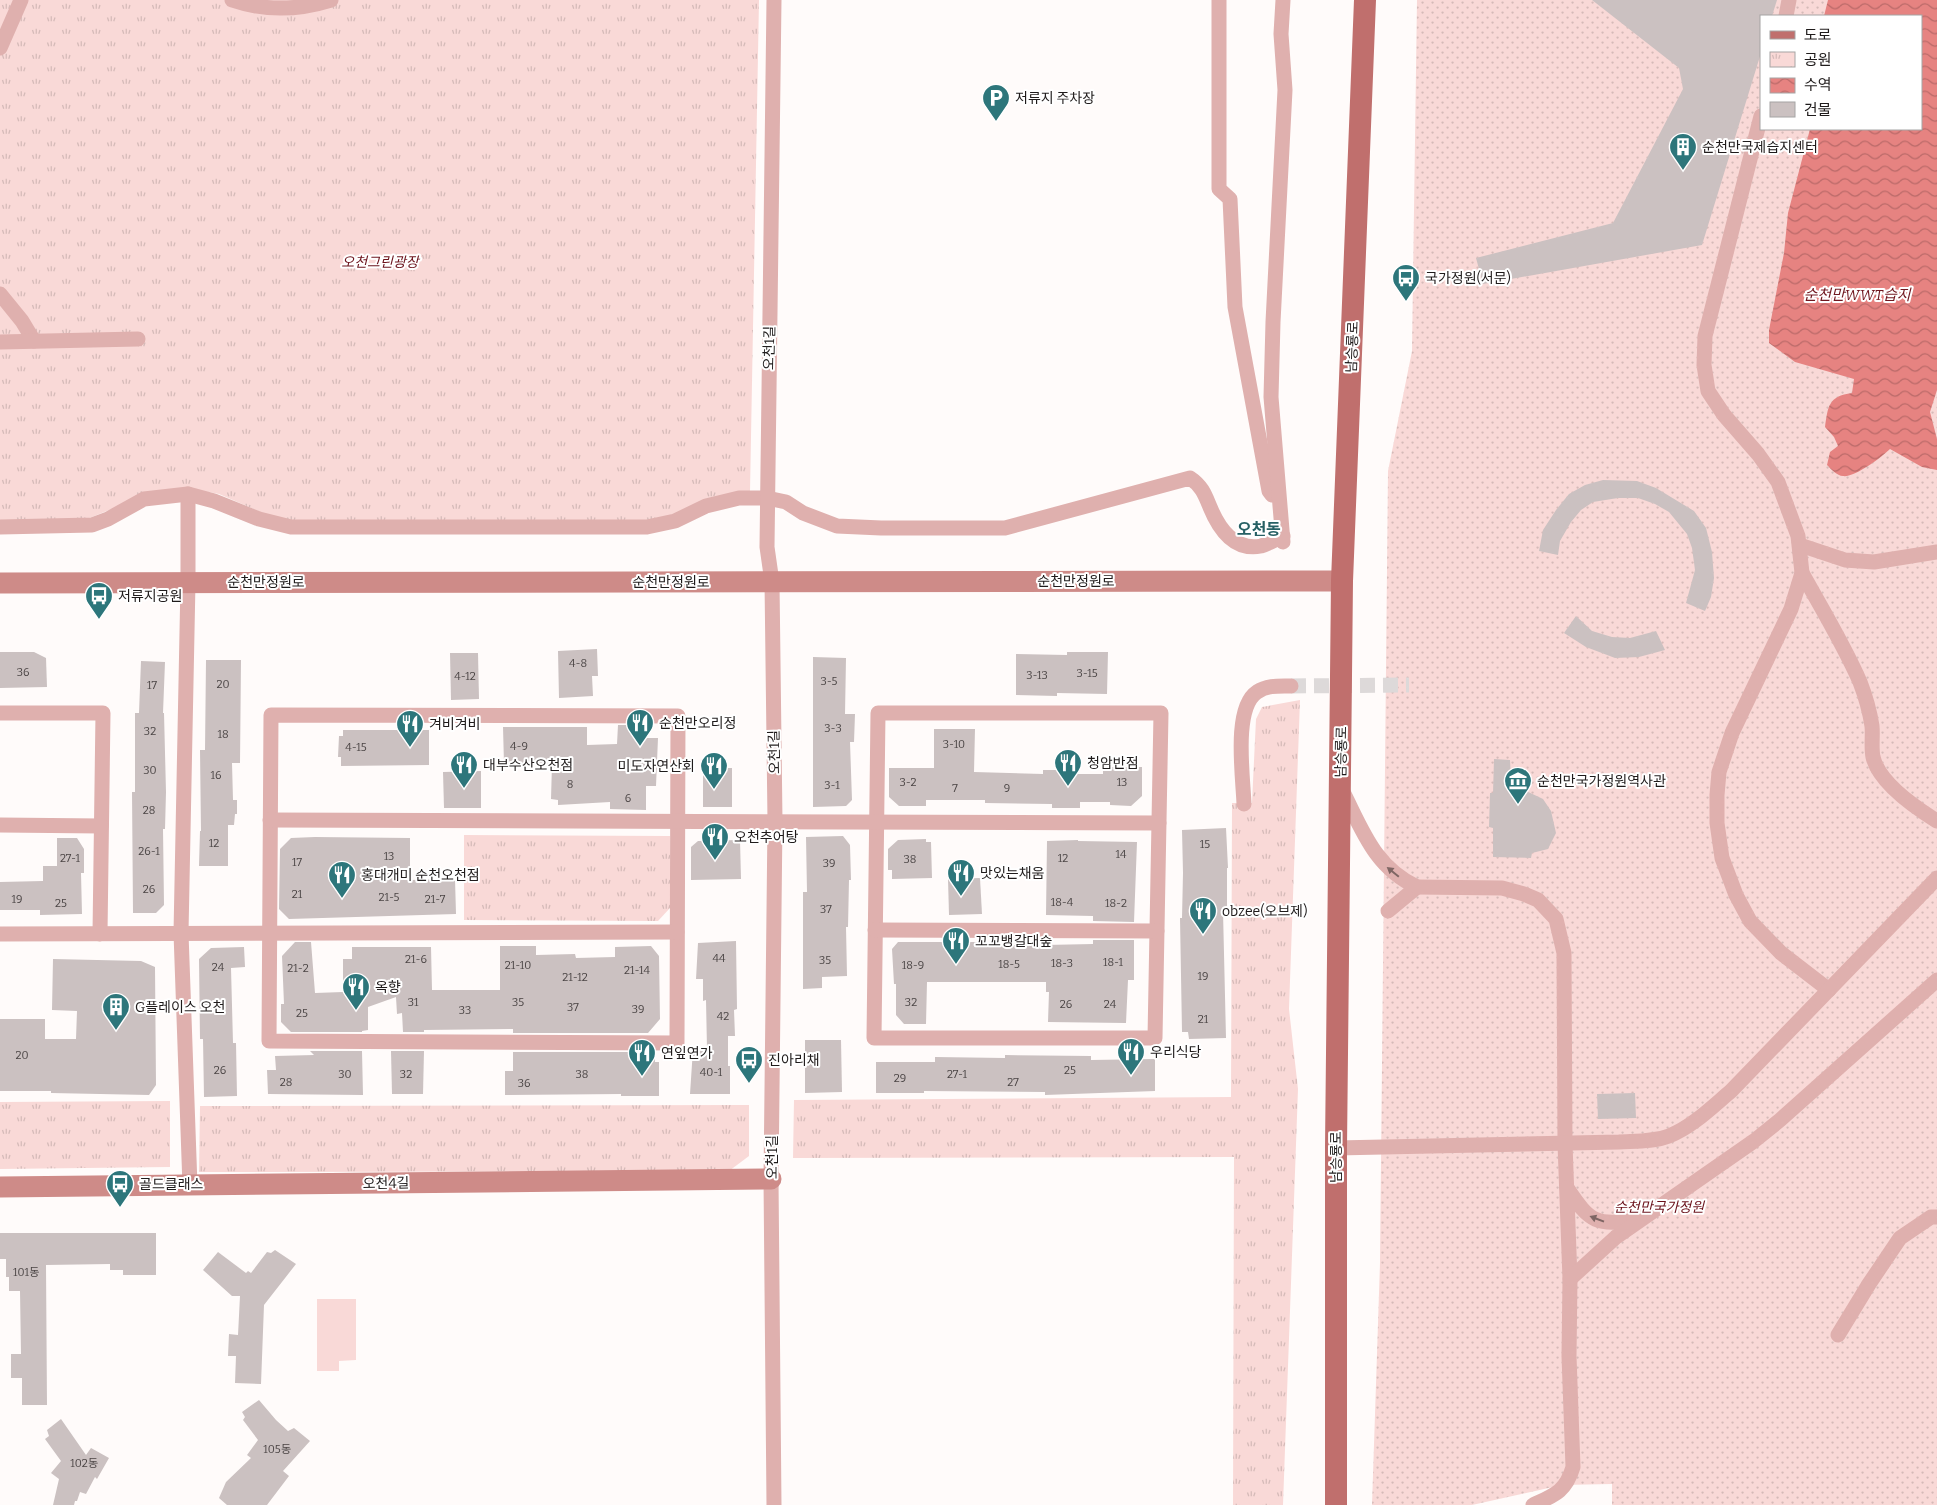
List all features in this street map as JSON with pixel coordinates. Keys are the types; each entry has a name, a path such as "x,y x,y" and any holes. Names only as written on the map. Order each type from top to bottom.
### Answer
{"main road":[{"name":"남승룡로","path":"1336,1505 1336,1148 1342,581 1365,0"},
{"name":"순천만정원로","path":"0,583 1342,581"},
{"name":"오천4길","path":"0,1186 190,1186 772,1179"}],"street":[{"path":"0,48 21,0"},
{"path":"232,0 255,6 287,8 311,6 331,0"},
{"name":"오천1길","path":"774,0 767,547 772,582 775,822 772,1179 774,1505"},
{"path":"1219,0 1219,189 1230,199 1235,307 1270,491 1280,510"},
{"path":"0,526 92,525 108,519 144,499 188,494 291,527 647,526 675,520 720,502 739,498 768,498 786,502 803,513 837,526 990,529 1027,523 1190,478 1204,492 1218,524 1227,536 1236,542 1261,546 1283,539 1271,397 1285,90 1282,34 1283,0"},
{"path":"1786,15 1789,0"},
{"path":"1760,120 1705,336 1704,365 1708,391 1724,415 1758,454 1778,482 1798,536 1802,574 1791,609 1732,734 1719,772 1716,795 1717,823 1722,858 1736,895 1750,921 1781,952 1829,990"},
{"path":"0,294 22,321 34,341"},
{"path":"0,342 138,339"},
{"path":"188,494 181,933 190,1186"},
{"path":"1800,545 1845,560 1874,562 1937,552"},
{"path":"1802,574 1861,683 1872,725 1873,757 1881,774 1896,790 1922,812 1937,821"},
{"path":"1244,804 1242,724 1244,710 1249,699 1257,691 1266,687 1291,686"},
{"path":"0,713 103,713 100,934"},
{"path":"878,713 1161,713 1155,1038 874,1038 877,822 878,713"},
{"path":"271,715 678,716 678,821 677,1043 269,1041 271,715"},
{"path":"1340,787 1374,852 1388,869 1404,881 1417,886 1502,888 1538,900 1556,919 1564,952 1565,1144 1570,1279 1569,1356 1573,1466 1570,1478 1562,1489 1533,1505"},
{"path":"270,820 1159,822"},
{"path":"0,825 101,826"},
{"path":"1336,1148 1565,1144 1647,1141 1668,1136 1700,1117 1731,1091 1937,878"},
{"path":"1388,911 1417,886"},
{"path":"875,930 1157,931"},
{"path":"0,934 677,932"},
{"path":"1570,1279 1616,1237 1682,1192 1780,1120 1937,980"},
{"path":"1567,1188 1584,1212 1592,1219 1614,1223 1640,1219"},
{"path":"1838,1335 1900,1238 1931,1217 1937,1217"}],"green space":[{"name":"오천그린광장","path":"0,0 759,0 750,492 662,521 299,523 272,517 219,494 209,492 119,506 87,519 0,522"},
{"name":"순천만국가정원","path":"1417,0 1937,0 1937,1505 1612,1505 1612,1484 1562,1485 1472,1505 1372,1505 1380,1263 1388,471 1412,351"},
{"path":"1300,700 1289,1009 1298,1089 1283,1505 1233,1505 1234,1157 793,1158 794,1100 1231,1097 1232,803 1252,803 1256,719 1262,707"},
{"path":"464,835 670,836 670,908 658,921 464,920"},
{"path":"170,1101 170,1167 0,1169 0,1102"},
{"path":"749,1105 749,1156 729,1171 199,1172 200,1106"},
{"path":"317,1299 356,1299 356,1360 339,1361 339,1371 317,1371"}],"water":[{"name":"순천만WWT습지","path":"1828,0 1937,0 1937,390 1930,412 1937,439 1937,470 1922,467 1890,449 1875,462 1854,474 1843,476 1834,472 1827,465 1830,452 1838,446 1834,437 1825,427 1827,414 1834,400 1852,393 1854,379 1795,362 1769,343 1769,330 1784,253 1788,213 1810,130 1922,130 1922,15 1824,15"}],"building":[{"name":"순천만국제습지센터","path":"1592,0 1777,0 1772,15 1760,15 1760,56 1702,245 1483,284 1476,258 1613,223 1683,89 1679,68"},
{"path":"1603,480 1637,481 1656,488 1694,511 1706,528 1712,552 1714,578 1711,597 1705,611 1686,603 1695,570 1692,548 1687,534 1669,512 1655,504 1638,498 1618,498 1593,502 1581,510 1571,522 1560,541 1558,555 1539,551 1543,530 1569,494 1585,485"},
{"path":"1576,616 1592,631 1612,637 1630,638 1656,631 1665,650 1639,657 1615,658 1586,647 1564,633"},
{"path":"597,649 598,676 592,676 593,696 559,698 558,651"},
{"path":"0,652 34,652 46,658 47,687 0,688"},
{"path":"1067,652 1108,652 1107,694 1057,693 1057,696 1016,695 1016,654 1067,655"},
{"path":"450,653 478,653 479,699 451,700"},
{"path":"813,657 846,658 845,714 855,714 854,742 850,742 852,800 846,806 813,807"},
{"path":"206,660 241,660 240,763 232,763 233,800 237,800 237,814 235,814 234,825 228,825 228,866 199,866 201,831 200,750 205,750"},
{"path":"141,661 165,662 163,713 166,792 165,829 163,829 164,905 156,913 133,913 132,792 135,792 135,713 139,713"},
{"path":"618,725 645,725 645,738 658,738 656,786 646,786 646,810 610,809 610,802 558,805 558,800 551,799 552,764 504,764 503,727 587,727 587,745 617,744"},
{"path":"934,729 975,729 974,772 1043,774 1043,770 1073,770 1073,774 1103,774 1103,767 1142,767 1142,796 1131,806 1110,805 1110,802 1080,802 1080,808 1052,808 1052,804 985,803 985,800 926,800 926,806 899,806 889,797 889,768 934,768"},
{"path":"343,730 429,730 429,765 341,766 341,757 338,757 339,736 343,736"},
{"name":"순천만국가정원역사관","path":"1494,759 1510,760 1511,778 1520,788 1543,799 1551,811 1556,833 1548,849 1532,853 1531,858 1493,857 1493,828 1489,827"},
{"path":"703,768 732,768 732,807 703,807"},
{"path":"481,771 481,808 444,808 443,772"},
{"path":"1226,828 1228,868 1227,911 1223,911 1226,1038 1189,1039 1188,1032 1182,1032 1180,918 1182,918 1182,830"},
{"path":"843,836 850,845 851,880 849,880 848,927 846,927 847,976 822,977 822,988 803,989 803,892 807,892 806,837"},
{"path":"57,838 77,838 84,849 84,873 81,873 82,914 40,915 40,910 0,910 0,882 43,881 43,866 57,866"},
{"path":"291,838 410,838 410,880 455,879 456,914 289,919 279,909 280,849"},
{"path":"926,839 926,842 931,842 932,878 892,879 892,870 888,870 888,849 898,840"},
{"path":"740,840 741,879 691,880 691,847 698,841"},
{"path":"1047,841 1137,842 1134,922 1093,921 1093,916 1046,915"},
{"path":"980,878 982,914 949,915 948,879"},
{"path":"1093,940 1134,940 1134,980 1128,980 1126,1023 1048,1022 1049,992 1046,992 1046,982 927,982 926,1024 904,1024 896,1015 896,984 894,984 892,949 898,942 981,942 981,945 1045,945 1093,944"},
{"path":"736,941 737,1009 734,1010 735,1036 728,1036 730,1094 690,1094 693,1049 707,1049 706,1000 703,1001 703,979 696,979 698,943"},
{"path":"295,942 311,942 315,993 343,992 343,959 352,959 352,947 431,947 432,990 500,990 500,946 536,946 536,955 575,954 576,958 615,957 615,947 651,946 659,956 660,1019 648,1033 513,1033 513,1029 403,1032 402,1013 397,1014 396,997 368,1007 368,1030 362,1032 291,1032 281,1022 281,1004 284,1004 282,956"},
{"path":"244,947 245,967 231,968 233,1043 236,1043 237,1096 204,1097 203,1039 200,1039 199,959 211,948"},
{"name":"G플레이스 오천","path":"53,959 141,961 155,967 156,1085 149,1095 0,1091 0,1019 45,1019 45,1039 76,1039 77,1011 52,1010"},
{"path":"805,1040 841,1040 842,1092 805,1093"},
{"path":"310,1051 362,1051 363,1095 268,1094 267,1070 276,1070 275,1056 314,1055"},
{"path":"391,1051 424,1051 423,1094 392,1094"},
{"path":"513,1052 632,1052 629,1055 655,1055 655,1062 659,1062 659,1096 621,1096 621,1094 505,1095 505,1071 513,1071"},
{"path":"1005,1055 1091,1056 1091,1060 1155,1059 1155,1091 1045,1095 1045,1092 924,1091 924,1093 876,1093 876,1062 935,1062 935,1057 1005,1058"},
{"path":"1635,1093 1636,1118 1598,1119 1597,1094"},
{"path":"0,1233 156,1233 156,1275 123,1275 123,1270 110,1270 110,1264 46,1265 47,1405 22,1405 22,1378 11,1378 11,1354 21,1354 20,1291 9,1291 9,1277 6,1277 6,1259 0,1259"},
{"path":"275,1250 296,1264 264,1305 261,1384 235,1383 236,1356 228,1356 229,1334 238,1335 240,1296 232,1296 203,1270 218,1252 246,1273 248,1271 251,1273 267,1252 271,1253"},
{"path":"259,1400 288,1431 294,1428 310,1441 283,1471 289,1476 267,1505 227,1505 219,1498 226,1482 251,1458 247,1455 258,1440 243,1420 245,1417 242,1412"},
{"path":"61,1419 86,1455 91,1448 109,1458 97,1479 95,1477 86,1494 80,1492 74,1505 53,1505 59,1479 51,1473 61,1461 45,1439 49,1436 47,1430"}],"tunnel":[{"path":"1291,686 1409,685"}],"place":[{"name":"저류지 주차장","path":"996,122"},
{"name":"순천만국제습지센터","path":"1683,171"},
{"name":"국가정원(서문)","path":"1406,302"},
{"name":"저류지공원","path":"99,620"},
{"name":"순천만오리정","path":"640,747"},
{"name":"겨비겨비","path":"410,748"},
{"name":"청암반점","path":"1068,787"},
{"name":"대부수산오천점","path":"464,789"},
{"name":"미도자연산회","path":"714,790"},
{"name":"순천만국가정원역사관","path":"1518,805"},
{"name":"오천추어탕","path":"715,861"},
{"name":"맛있는채움","path":"961,897"},
{"name":"홍대개미 순천오천점","path":"342,899"},
{"name":"obzee(오브제)","path":"1203,935"},
{"name":"꼬꼬뱅갈대숲","path":"956,965"},
{"name":"옥향","path":"356,1011"},
{"name":"G플레이스 오천","path":"116,1031"},
{"name":"우리식당","path":"1131,1076"},
{"name":"연잎연가","path":"642,1077"},
{"name":"진아리채","path":"749,1084"},
{"name":"골드클래스","path":"120,1208"}],"district":[{"name":"오천동","path":"1259,529"}]}
